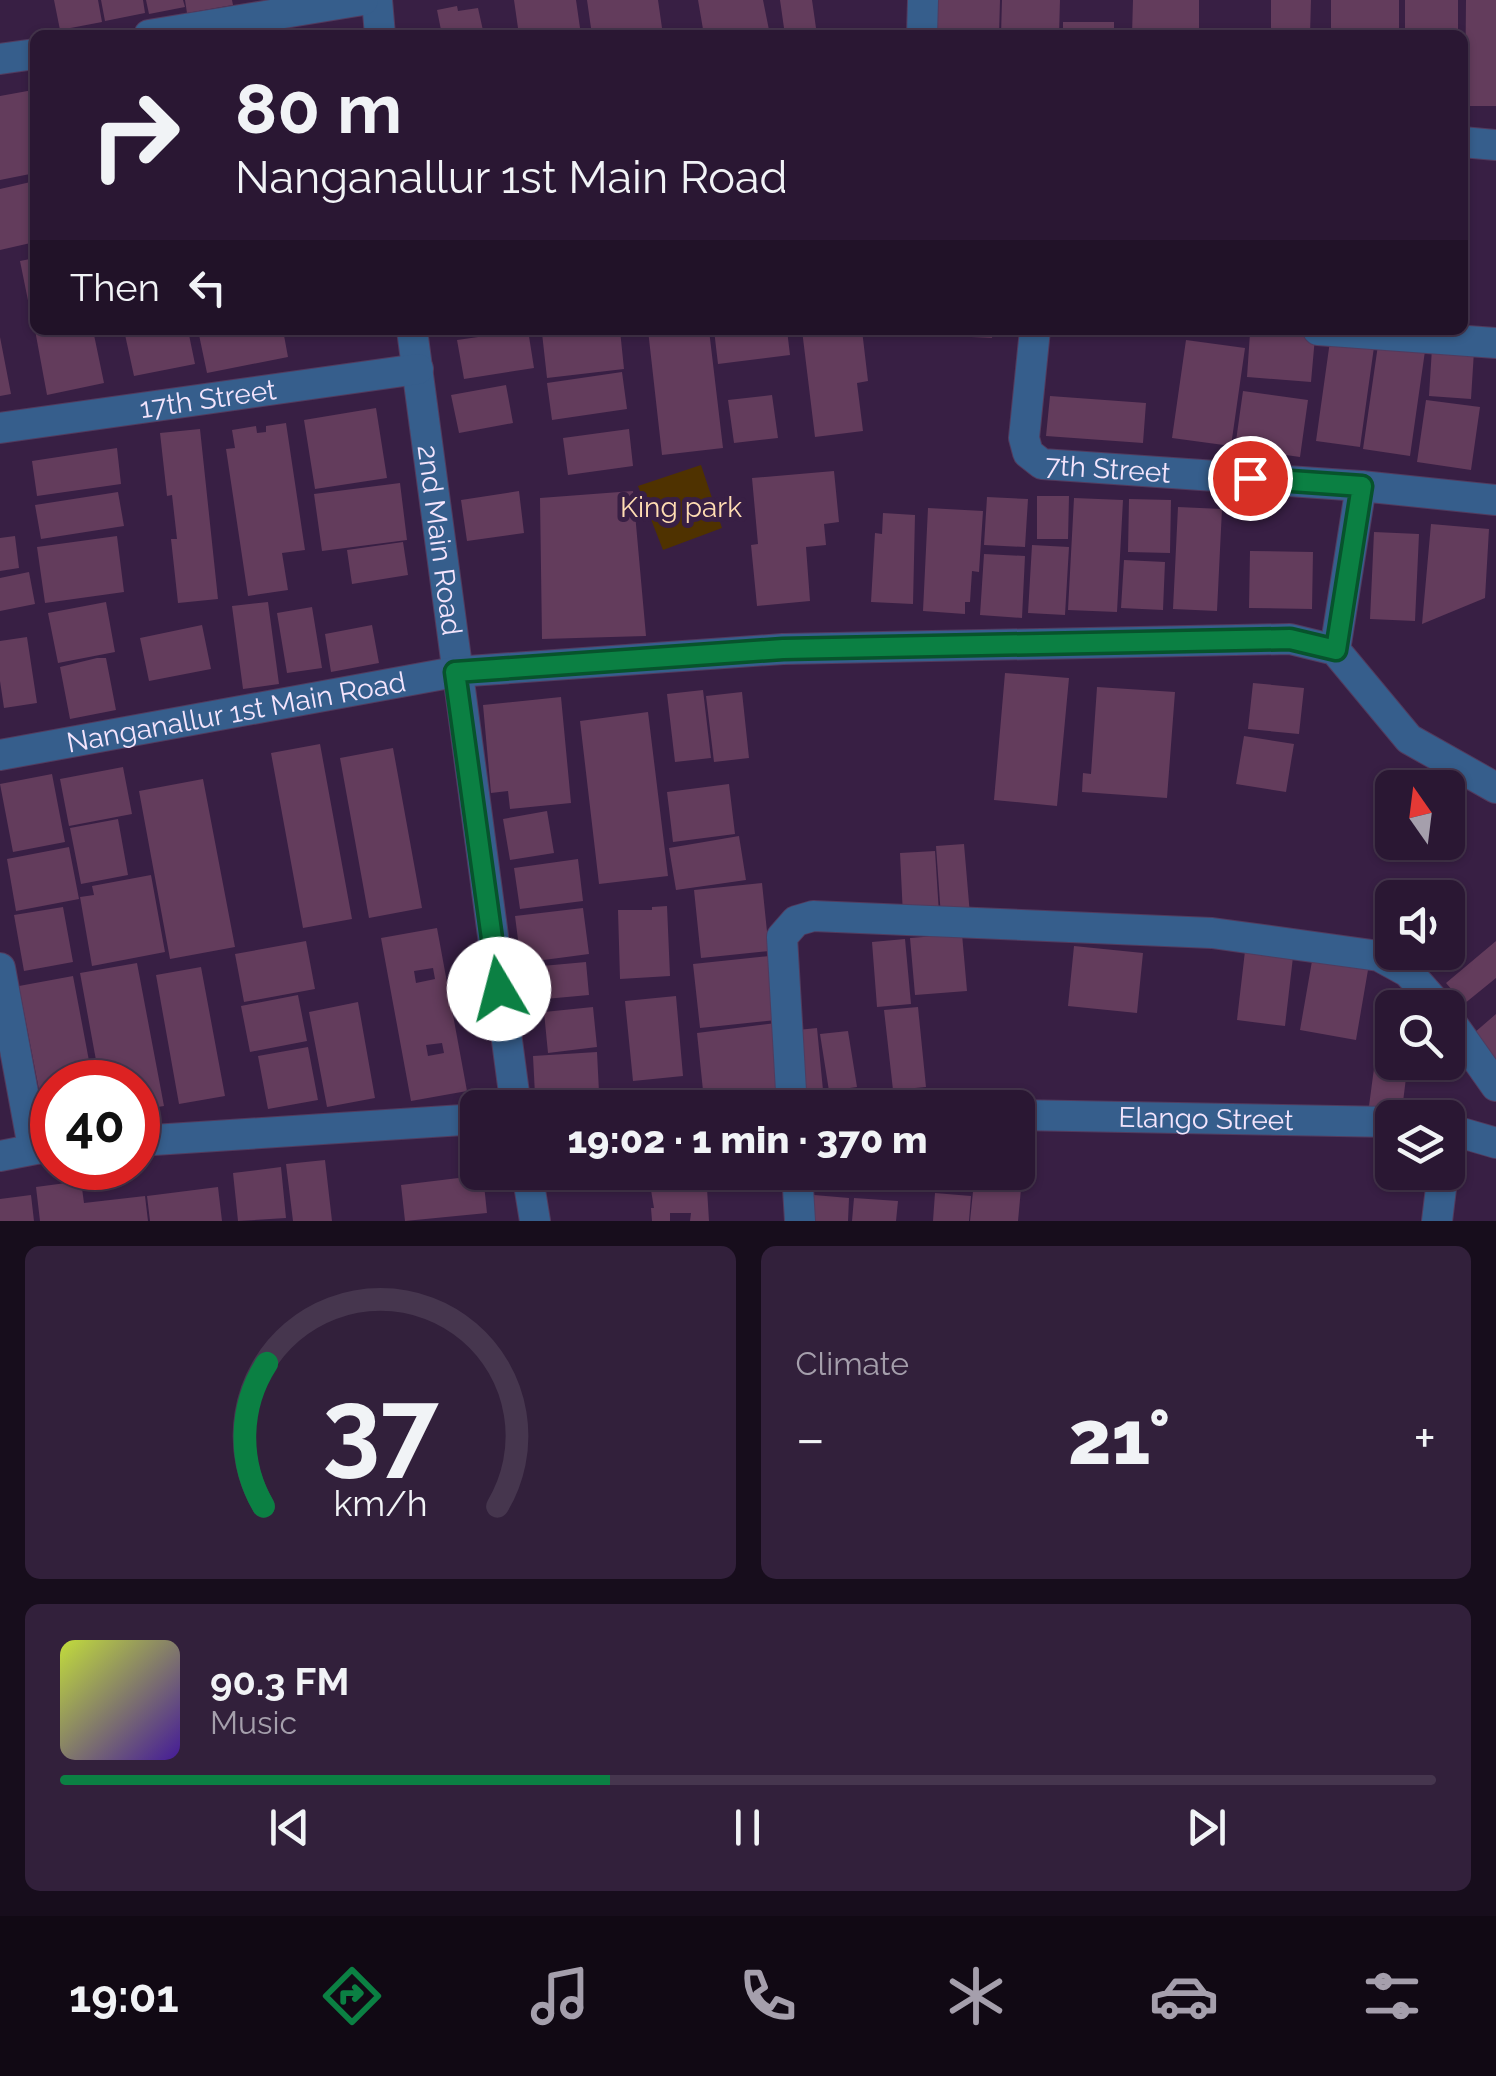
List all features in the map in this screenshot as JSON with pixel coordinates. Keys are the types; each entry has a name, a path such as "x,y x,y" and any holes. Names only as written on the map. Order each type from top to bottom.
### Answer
{"street":[{"path":"180,30 363,0"},
{"path":"377,0 380,30"},
{"path":"922,30 923,0"},
{"path":"0,59 30,55"},
{"path":"1468,143 1496,145"},
{"name":"2nd Main Road","path":"413,335 513,1090"},
{"name":"7th Street","path":"1034,335 1024,438 1028,453 1042,464 1495,494"},
{"path":"1382,335 1496,344"},
{"name":"17th Street","path":"0,428 418,368"},
{"path":"1362,486 1336,650 1410,739 1496,788"},
{"name":"Nanganallur 1st Main Road","path":"0,755 455,672 783,649 958,643 1290,639 1336,650"},
{"path":"791,1090 782,937 796,921 814,916 1212,934 1379,956 1408,972 1424,990"},
{"path":"0,968 30,1092"},
{"path":"1465,1042 1496,1086"},
{"name":"Elango Street","path":"1035,1116 1375,1122"},
{"path":"160,1139 460,1121"},
{"path":"1465,1135 1496,1143"},
{"path":"0,1156 30,1149"},
{"path":"530,1190 535,1221"},
{"path":"798,1190 800,1221"},
{"path":"1437,1221 1441,1190"}],"green space":[{"name":"King park","path":"701,465 722,528 663,550 638,486"}],"building":[{"path":"54,0 98,0 102,22 60,30"},
{"path":"101,0 143,0 145,13 105,21"},
{"path":"146,0 183,0 185,7 149,14"},
{"path":"185,0 232,0 233,5 187,13"},
{"path":"514,0 576,0 580,30 518,30"},
{"path":"587,0 658,0 662,30 591,30"},
{"path":"698,0 763,0 769,30 703,30"},
{"path":"780,0 812,0 816,30 784,30"},
{"path":"936,0 1000,0 999,30 935,30"},
{"path":"1002,0 1060,0 1059,30 1001,30"},
{"path":"1133,0 1199,0 1199,30 1132,30"},
{"path":"1271,0 1311,0 1310,30 1271,30"},
{"path":"1331,0 1399,0 1399,30 1331,30"},
{"path":"1405,0 1458,0 1458,30 1405,30"},
{"path":"1466,0 1496,0 1496,106 1468,106"},
{"path":"457,6 458,11 478,8 483,30 441,30 437,10"},
{"path":"1063,22 1114,22 1114,30 1063,30"},
{"path":"30,91 30,174 0,180 0,96"},
{"path":"30,182 30,243 0,250 0,189"},
{"path":"30,259 30,310 20,261"},
{"path":"36,335 94,335 104,383 47,395"},
{"path":"125,335 189,335 195,364 134,376"},
{"path":"199,335 284,335 288,357 207,373"},
{"path":"529,335 534,368 464,379 457,340"},
{"path":"542,335 621,335 624,369 547,378"},
{"path":"649,335 710,335 723,448 662,455"},
{"path":"715,335 788,335 790,355 718,364"},
{"path":"803,335 863,335 868,381 857,383 863,431 815,437"},
{"path":"929,335 992,335 992,338"},
{"path":"1250,335 1315,337 1311,382 1247,377"},
{"path":"0,337 11,394 0,396"},
{"path":"1186,340 1245,348 1231,446 1172,438"},
{"path":"1330,341 1374,347 1360,447 1316,441"},
{"path":"1378,345 1425,351 1410,456 1363,449"},
{"path":"1432,348 1474,351 1471,399 1429,396"},
{"path":"622,372 627,409 552,420 547,383"},
{"path":"506,385 513,423 459,433 451,395"},
{"path":"1243,391 1308,400 1300,457 1235,448"},
{"path":"772,395 778,438 734,443 728,400"},
{"path":"1050,396 1146,403 1143,443 1046,436"},
{"path":"1426,400 1480,407 1471,470 1417,462"},
{"path":"376,408 387,478 315,489 304,420"},
{"path":"286,423 305,550 282,553 288,590 248,596 226,449 235,448 232,430 256,426 257,433 266,432 266,426"},
{"path":"200,429 218,599 178,603 171,539 177,539 172,495 167,496 160,433"},
{"path":"629,429 633,466 568,475 563,438"},
{"path":"117,448 121,484 37,496 32,461"},
{"path":"834,471 839,522 824,524 826,545 806,547 810,601 757,606 751,545 758,544 752,478"},
{"path":"400,483 407,540 322,551 314,494"},
{"path":"519,491 524,533 467,541 461,500"},
{"path":"633,491 646,636 542,639 540,498"},
{"path":"118,492 124,526 41,539 35,505"},
{"path":"1037,496 1069,496 1068,539 1037,539"},
{"path":"987,497 1028,499 1025,547 984,545"},
{"path":"1074,498 1123,500 1117,612 1068,610"},
{"path":"1129,499 1171,500 1170,553 1128,552"},
{"path":"1178,507 1222,509 1217,611 1173,609"},
{"path":"928,508 983,511 979,572 972,571 970,602 965,602 965,614 923,611"},
{"path":"883,513 915,515 913,604 871,602 875,533 882,534"},
{"path":"1431,524 1489,529 1485,598 1422,624"},
{"path":"1374,532 1419,534 1415,621 1370,619"},
{"path":"15,536 19,568 0,571 0,538"},
{"path":"117,536 124,592 45,603 37,547"},
{"path":"403,542 408,575 352,584 347,550"},
{"path":"1032,545 1069,547 1065,615 1028,613"},
{"path":"1250,551 1313,552 1312,609 1249,608"},
{"path":"984,554 1025,556 1022,618 980,615"},
{"path":"1124,560 1165,562 1163,610 1121,608"},
{"path":"29,572 35,604 0,611 0,578"},
{"path":"106,602 115,652 58,663 48,613"},
{"path":"268,602 279,684 243,689 232,606"},
{"path":"312,607 322,668 287,673 277,613"},
{"path":"202,625 211,669 149,681 140,638"},
{"path":"372,625 379,663 331,672 325,634"},
{"path":"27,637 37,703 4,708 0,641"},
{"path":"106,658 116,710 70,719 60,667"},
{"path":"1005,673 1069,678 1057,806 994,800"},
{"path":"1253,683 1304,688 1299,734 1248,729"},
{"path":"1097,687 1175,692 1167,798 1082,792 1083,773 1091,774"},
{"path":"703,690 711,758 675,762 667,694"},
{"path":"742,692 749,758 714,762 706,696"},
{"path":"561,697 571,803 510,809 508,791 491,793 483,705"},
{"path":"648,712 668,876 599,884 580,721"},
{"path":"1244,736 1294,744 1286,792 1236,784"},
{"path":"320,744 352,919 303,928 271,753"},
{"path":"393,748 422,908 369,918 340,758"},
{"path":"123,767 132,814 69,826 60,779"},
{"path":"52,774 65,842 13,852 0,784"},
{"path":"203,779 235,947 170,959 139,791"},
{"path":"729,784 735,834 673,842 667,792"},
{"path":"547,811 554,853 510,860 503,819"},
{"path":"118,819 128,875 81,884 70,828"},
{"path":"739,836 746,880 676,890 669,848"},
{"path":"964,844 970,915 941,917 936,846"},
{"path":"69,847 79,899 16,911 7,859"},
{"path":"935,851 939,913 903,916 900,853"},
{"path":"578,859 583,901 520,909 514,868"},
{"path":"151,875 165,952 92,966 80,897 94,895 92,886"},
{"path":"762,883 769,951 701,958 694,890"},
{"path":"667,906 670,976 620,979 618,910"},
{"path":"63,907 73,962 24,971 14,915"},
{"path":"583,908 589,954 521,963 515,916"},
{"path":"437,928 467,1090 411,1101 381,938","holes":["433,968 435,979 416,983 414,971","442,1043 444,1053 428,1056 426,1045"]},
{"path":"962,934 967,991 915,995 910,938"},
{"path":"905,939 911,1004 877,1007 872,942"},
{"path":"306,941 315,989 244,1002 235,954"},
{"path":"1496,941 1496,978 1465,1003 1465,990 1452,990 1446,983"},
{"path":"1074,946 1143,953 1137,1013 1068,1006"},
{"path":"1245,951 1293,957 1285,1026 1237,1020"},
{"path":"770,956 776,1020 700,1028 693,964"},
{"path":"1312,961 1368,970 1356,1040 1300,1030"},
{"path":"586,962 589,995 545,999 542,966"},
{"path":"137,963 155,1060 96,1060 80,973"},
{"path":"201,967 225,1096 179,1104 156,975"},
{"path":"73,976 89,1060 33,1060 19,986"},
{"path":"298,995 307,1041 250,1052 241,1006"},
{"path":"676,996 683,1076 633,1081 625,1001"},
{"path":"358,1002 375,1098 327,1107 309,1012"},
{"path":"593,1007 597,1047 548,1053 544,1012"},
{"path":"918,1007 926,1087 893,1090 884,1010"},
{"path":"1496,1014 1496,1059 1474,1033"},
{"path":"776,1023 784,1090 703,1090 697,1033"},
{"path":"817,1028 823,1090 794,1090 788,1031"},
{"path":"848,1031 857,1087 829,1090 820,1034"},
{"path":"308,1047 318,1100 268,1109 258,1056"},
{"path":"597,1052 599,1090 535,1090 533,1056"},
{"path":"1375,1061 1375,1080 1406,1080 1403,1100 1375,1100 1375,1107 1369,1106"},
{"path":"325,1160 332,1221 293,1221 286,1164"},
{"path":"281,1167 286,1218 238,1221 233,1173"},
{"path":"460,1178 460,1190 485,1190 487,1213 405,1221 401,1185"},
{"path":"218,1187 222,1221 150,1221 147,1196"},
{"path":"36,1190 82,1190 84,1203 145,1196 148,1221 40,1221"},
{"path":"651,1190 707,1190 709,1221 690,1221 691,1213 670,1213 670,1221 652,1221"},
{"path":"973,1190 1021,1190 1018,1221 970,1221"},
{"path":"935,1193 971,1196 969,1221 933,1221"},
{"path":"31,1195 34,1221 0,1221 0,1199"},
{"path":"814,1195 849,1198 848,1221 812,1221"},
{"path":"854,1198 898,1201 896,1221 852,1221"}],"route":[{"path":"499,989 455,672 783,649 958,643 1290,639 1336,650 1362,486 1250,478"}]}
